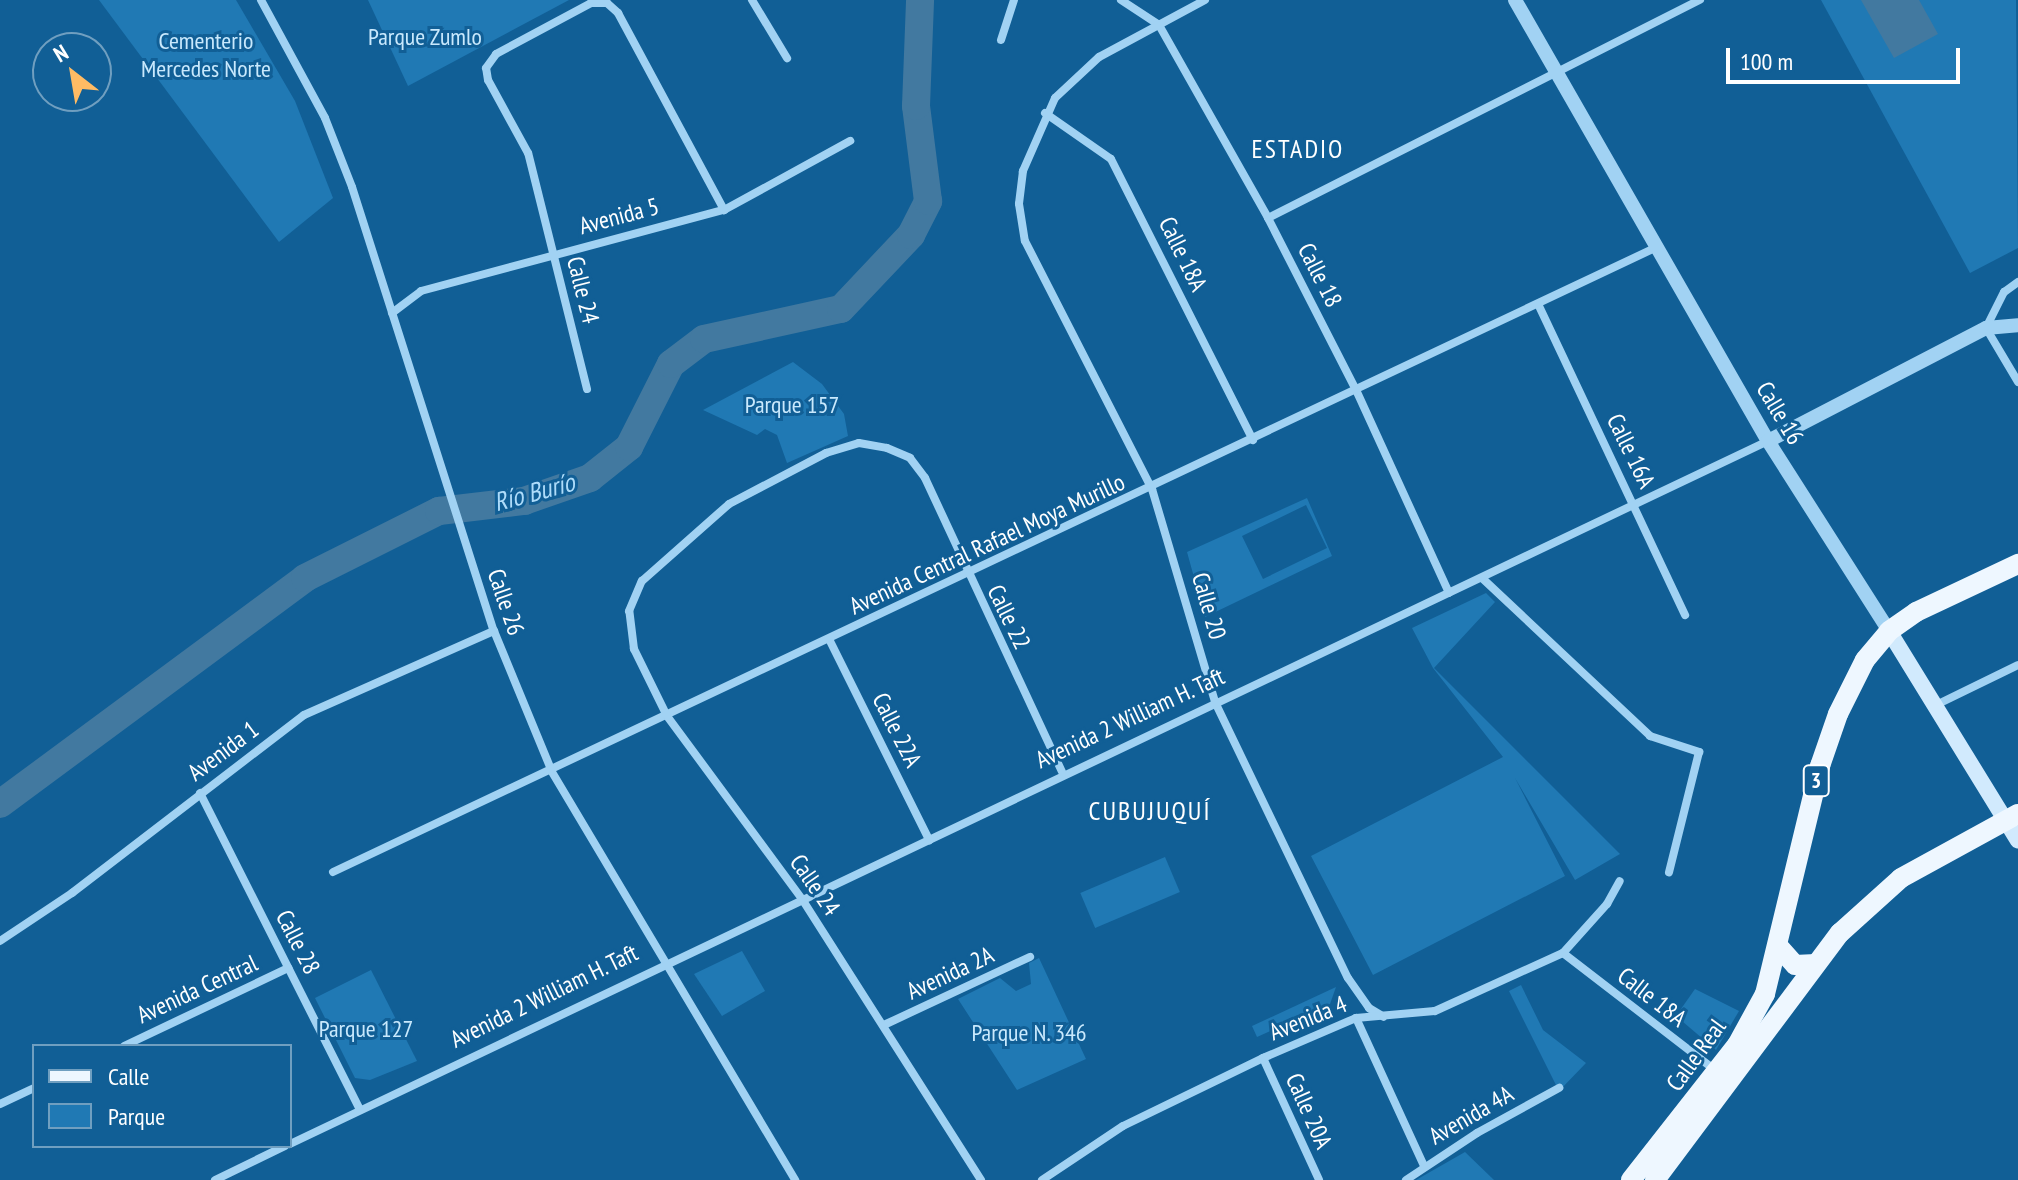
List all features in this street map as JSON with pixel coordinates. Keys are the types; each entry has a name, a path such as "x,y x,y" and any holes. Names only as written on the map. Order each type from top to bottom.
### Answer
{"main road":[{"name":"3","path":"1778,946 1786,898 1833,727 1865,660 1889,631 1916,612 2018,564"},
{"name":"Calle 16","path":"1889,631 1935,706 2012,817 2018,841"},
{"name":"Calle Real","path":"1655,1180 1789,1005 1816,964 1867,905 1901,878 2012,817"},
{"path":"1778,946 1795,965 1816,964"},
{"name":"Calle Real","path":"1631,1180 1717,1072 1765,994 1778,946"},
{"path":"1765,994 1781,994 1789,1005"}],"street":[{"name":"Calle 26","path":"261,0 325,118 420,385 494,631 552,772 795,1180"},
{"path":"752,0 787,58"},
{"path":"1001,40 1014,0"},
{"name":"Calle 18","path":"1121,0 1159,25 1268,218 1357,392 1449,593"},
{"path":"1045,113 1090,63 1205,0"},
{"name":"Calle 16","path":"1515,0 1768,441 1889,631"},
{"path":"1670,0 1675,12"},
{"path":"1268,218 1554,70 1700,0"},
{"name":"Calle 24","path":"587,389 528,153 486,68 496,54 591,3 607,3 618,13 724,210"},
{"name":"Calle 20","path":"1045,113 1020,188 1025,241 1152,489 1215,702 1348,978 1369,1008 1384,1017"},
{"name":"Calle 18A","path":"1045,113 1111,159 1253,440"},
{"name":"Avenida 5","path":"392,313 421,291 724,210 850,141"},
{"name":"Avenida Central Rafael Moya Murillo","path":"333,872 1152,489 1655,248"},
{"path":"2018,282 2004,292 1986,328 2018,382"},
{"name":"Calle 16A","path":"1539,306 1685,615"},
{"name":"Avenida 2 William H. Taft","path":"292,1143 665,962 929,840 1062,772 1635,505 1768,441 1986,328 2018,325"},
{"name":"Calle 22","path":"629,611 642,581 729,504 826,453 859,443 887,448 910,458 925,478 967,576 1062,772"},
{"path":"1482,578 1650,736 1699,752 1669,872"},
{"name":"Calle 24","path":"629,611 634,649 667,716 802,899 886,1024 981,1180"},
{"name":"Avenida 1","path":"0,941 34,921 304,715 494,631"},
{"name":"Calle 22A","path":"829,639 929,840"},
{"path":"1935,706 2018,665"},
{"name":"Calle 28","path":"200,793 360,1110"},
{"name":"Avenida 4","path":"1042,1180 1123,1126 1263,1058 1356,1018 1435,1011 1563,953 1607,904 1620,881"},
{"name":"Calle 18A","path":"1563,953 1717,1072"},
{"name":"Avenida 2A","path":"886,1024 1030,957"},
{"name":"Avenida Central","path":"128,1044 288,968"},
{"path":"1356,1018 1424,1166"},
{"name":"Calle 20A","path":"1263,1058 1319,1180"},
{"name":"Avenida 4A","path":"1406,1180 1424,1166 1559,1088"},
{"path":"0,1104 32,1089"},
{"name":"Avenida 2 William H. Taft","path":"215,1180 282,1148"}],"green space":[{"name":"Cementerio Mercedes Norte","path":"99,0 236,0 295,101 333,198 279,242"},
{"name":"Parque Zumlo","path":"368,0 569,0 408,86"},
{"path":"1821,0 2016,0 2018,248 1970,273"},
{"name":"Parque 157","path":"793,362 822,384 844,414 848,436 787,463 777,435 765,429 757,435 703,410"},
{"path":"1307,498 1332,556 1205,617 1187,552","holes":["1306,505 1327,548 1263,579 1242,536"]},
{"path":"1486,593 1495,602 1434,668 1620,854 1575,880 1515,778 1565,876 1373,975 1311,856 1503,757 1433,668 1412,628"},
{"path":"1165,857 1180,892 1095,928 1080,893"},
{"path":"742,951 765,991 722,1016 694,974"},
{"name":"Parque N. 346","path":"1039,958 1086,1059 1017,1090 958,999 1000,978 1016,991 1031,984 1029,963"},
{"name":"Parque 127","path":"371,970 417,1061 370,1080 355,1078 315,998"},
{"path":"1521,985 1543,1030 1586,1063 1559,1091 1509,991"},
{"path":"1336,987 1330,1004 1257,1037 1252,1026"},
{"path":"1695,989 1739,1011 1716,1050 1676,1016"},
{"path":"1465,1152 1494,1180 1416,1180"}],"shaded area":[{"path":"1861,0 1919,0 1938,34 1894,58"}],"waterway":[{"name":"Río Burío","path":"0,804 305,578 439,511 524,501 590,478 629,447 671,364 704,339 841,309 911,235 928,201 916,106 920,0"}],"district":[{"name":"ESTADIO","path":"1298,149"},
{"name":"CUBUJUQUÍ","path":"1150,811"}]}
